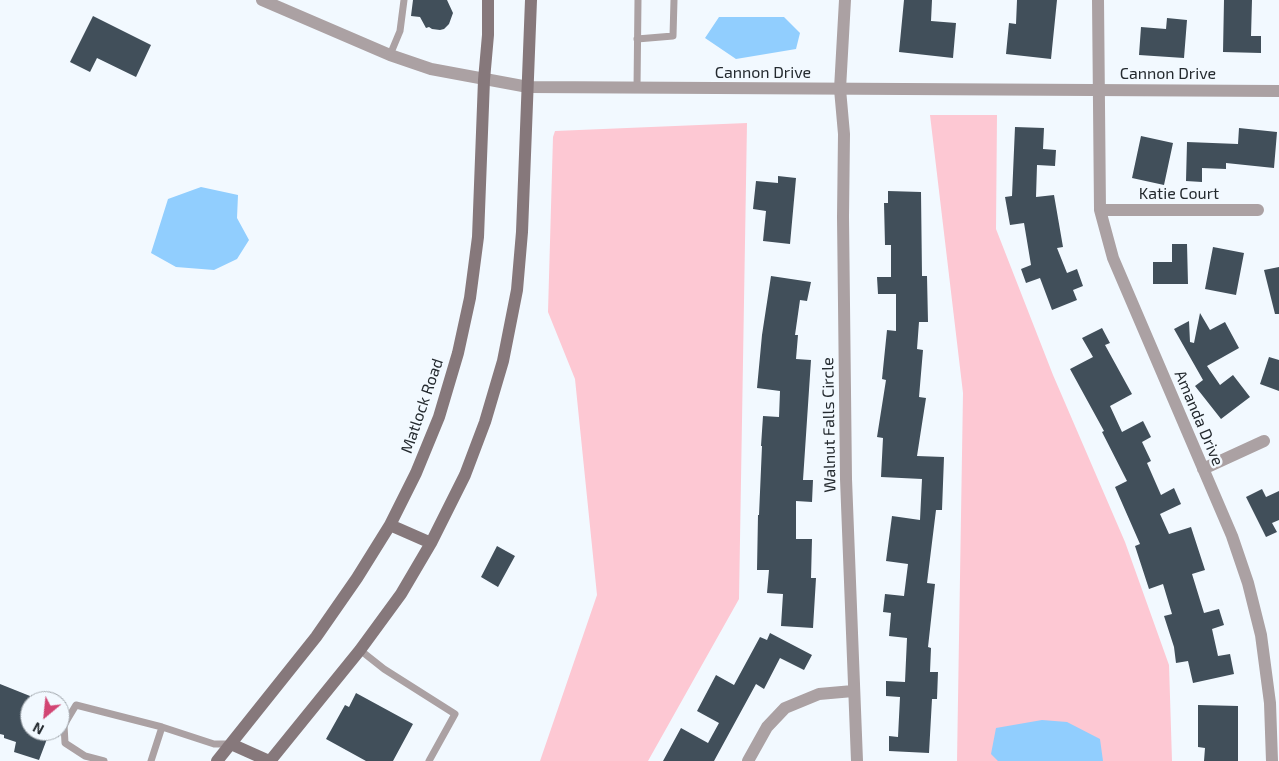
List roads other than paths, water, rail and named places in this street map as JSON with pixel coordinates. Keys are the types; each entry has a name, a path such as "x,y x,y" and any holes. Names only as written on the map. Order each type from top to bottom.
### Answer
{"main road":[{"name":"Matlock Road","path":"217,761 316,637 357,578 390,524 416,473 439,417 458,352 470,298 478,237 484,80 488,36 488,0"},
{"path":"231,744 269,761 360,650 401,594 431,543 465,475 485,422 503,361 517,290 522,232 531,0"},
{"path":"390,524 431,543"}],"street":[{"name":"Cannon Drive","path":"262,0 390,55 430,70 528,87 1279,91"},
{"name":"Walnut Falls Circle","path":"845,0 840,90 844,134 846,479 857,761"},
{"name":"Amanda Drive","path":"1098,0 1100,210 1113,258 1232,536 1248,583 1261,635 1270,703 1272,761"},
{"name":"Katie Court","path":"1100,210 1258,210"},
{"path":"1203,469 1264,441"},
{"path":"748,761 767,726 785,708 819,694 853,691"}],"lane":[{"path":"390,55 400,32 404,0"},
{"path":"637,88 638,0"},
{"path":"638,39 673,36 674,0"},
{"path":"360,650 384,669 455,714 429,761"},
{"path":"104,761 85,756 65,743 64,725 76,705 162,727 214,744 231,744"},
{"path":"151,761 162,727"}],"water":[{"path":"719,17 784,17 800,33 796,49 736,59 705,38"},
{"path":"201,187 238,195 237,218 249,240 237,259 214,270 176,267 151,253 168,199"},
{"path":"1042,720 1067,722 1100,739 1103,761 998,761 991,754 996,728"}]}
